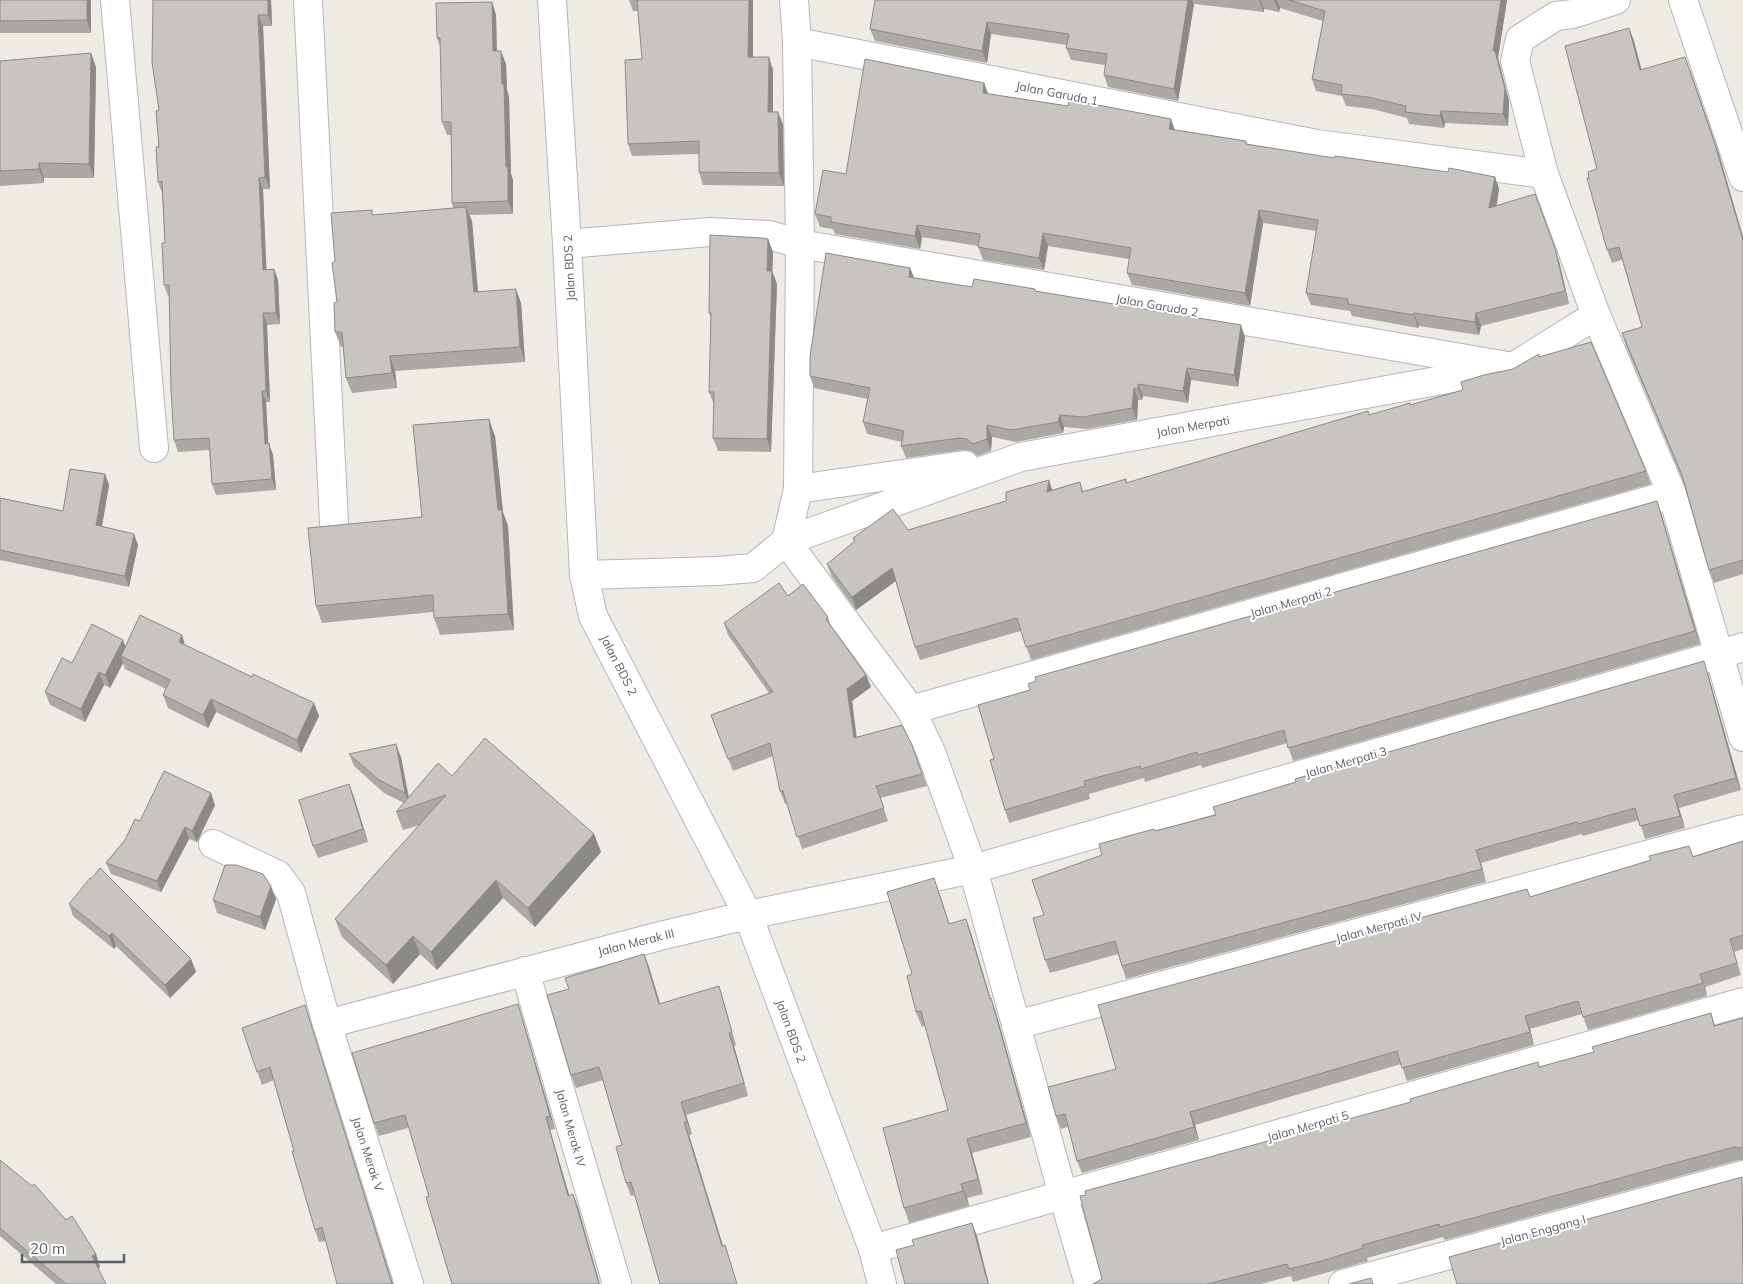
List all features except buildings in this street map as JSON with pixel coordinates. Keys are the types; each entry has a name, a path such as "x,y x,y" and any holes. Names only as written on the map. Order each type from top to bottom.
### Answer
{"street":[{"path":"115,0 154,448"},
{"path":"308,0 334,522"},
{"name":"Jalan BDS 2","path":"552,0 568,244 584,575 593,616 748,915 873,1249 882,1284"},
{"path":"794,0 797,42 800,244 798,489 786,541 910,710 931,752 973,869 1089,1284"},
{"path":"1616,0 1573,14 1556,16 1520,39 1515,61 1544,174 1596,315 1672,494 1731,651 1743,737"},
{"path":"1683,0 1743,177"},
{"name":"Jalan Garuda 1","path":"797,42 1317,144 1544,174"},
{"name":"Jalan Garuda 2","path":"568,244 710,232 769,235 800,244 1513,367"},
{"name":"Jalan Merpati","path":"584,575 717,571 753,568 786,541 1021,457 1513,367 1596,315"},
{"path":"798,489 1021,457"},
{"name":"Jalan Merpati 2","path":"910,710 1672,494"},
{"name":"Jalan Merpati 3","path":"748,915 973,869 1731,651"},
{"name":"Jalan Merpati IV","path":"1016,1025 1743,829"},
{"name":"Jalan Merak V","path":"213,844 278,875 291,893 327,1024 409,1284"},
{"name":"Jalan Merak III","path":"525,971 748,915"},
{"path":"327,1024 525,971"},
{"name":"Jalan Merak IV","path":"525,971 618,1284"},
{"name":"Jalan Merpati 5","path":"873,1249 1743,1002"},
{"name":"Jalan Enggang I","path":"1343,1284 1743,1175"}]}
